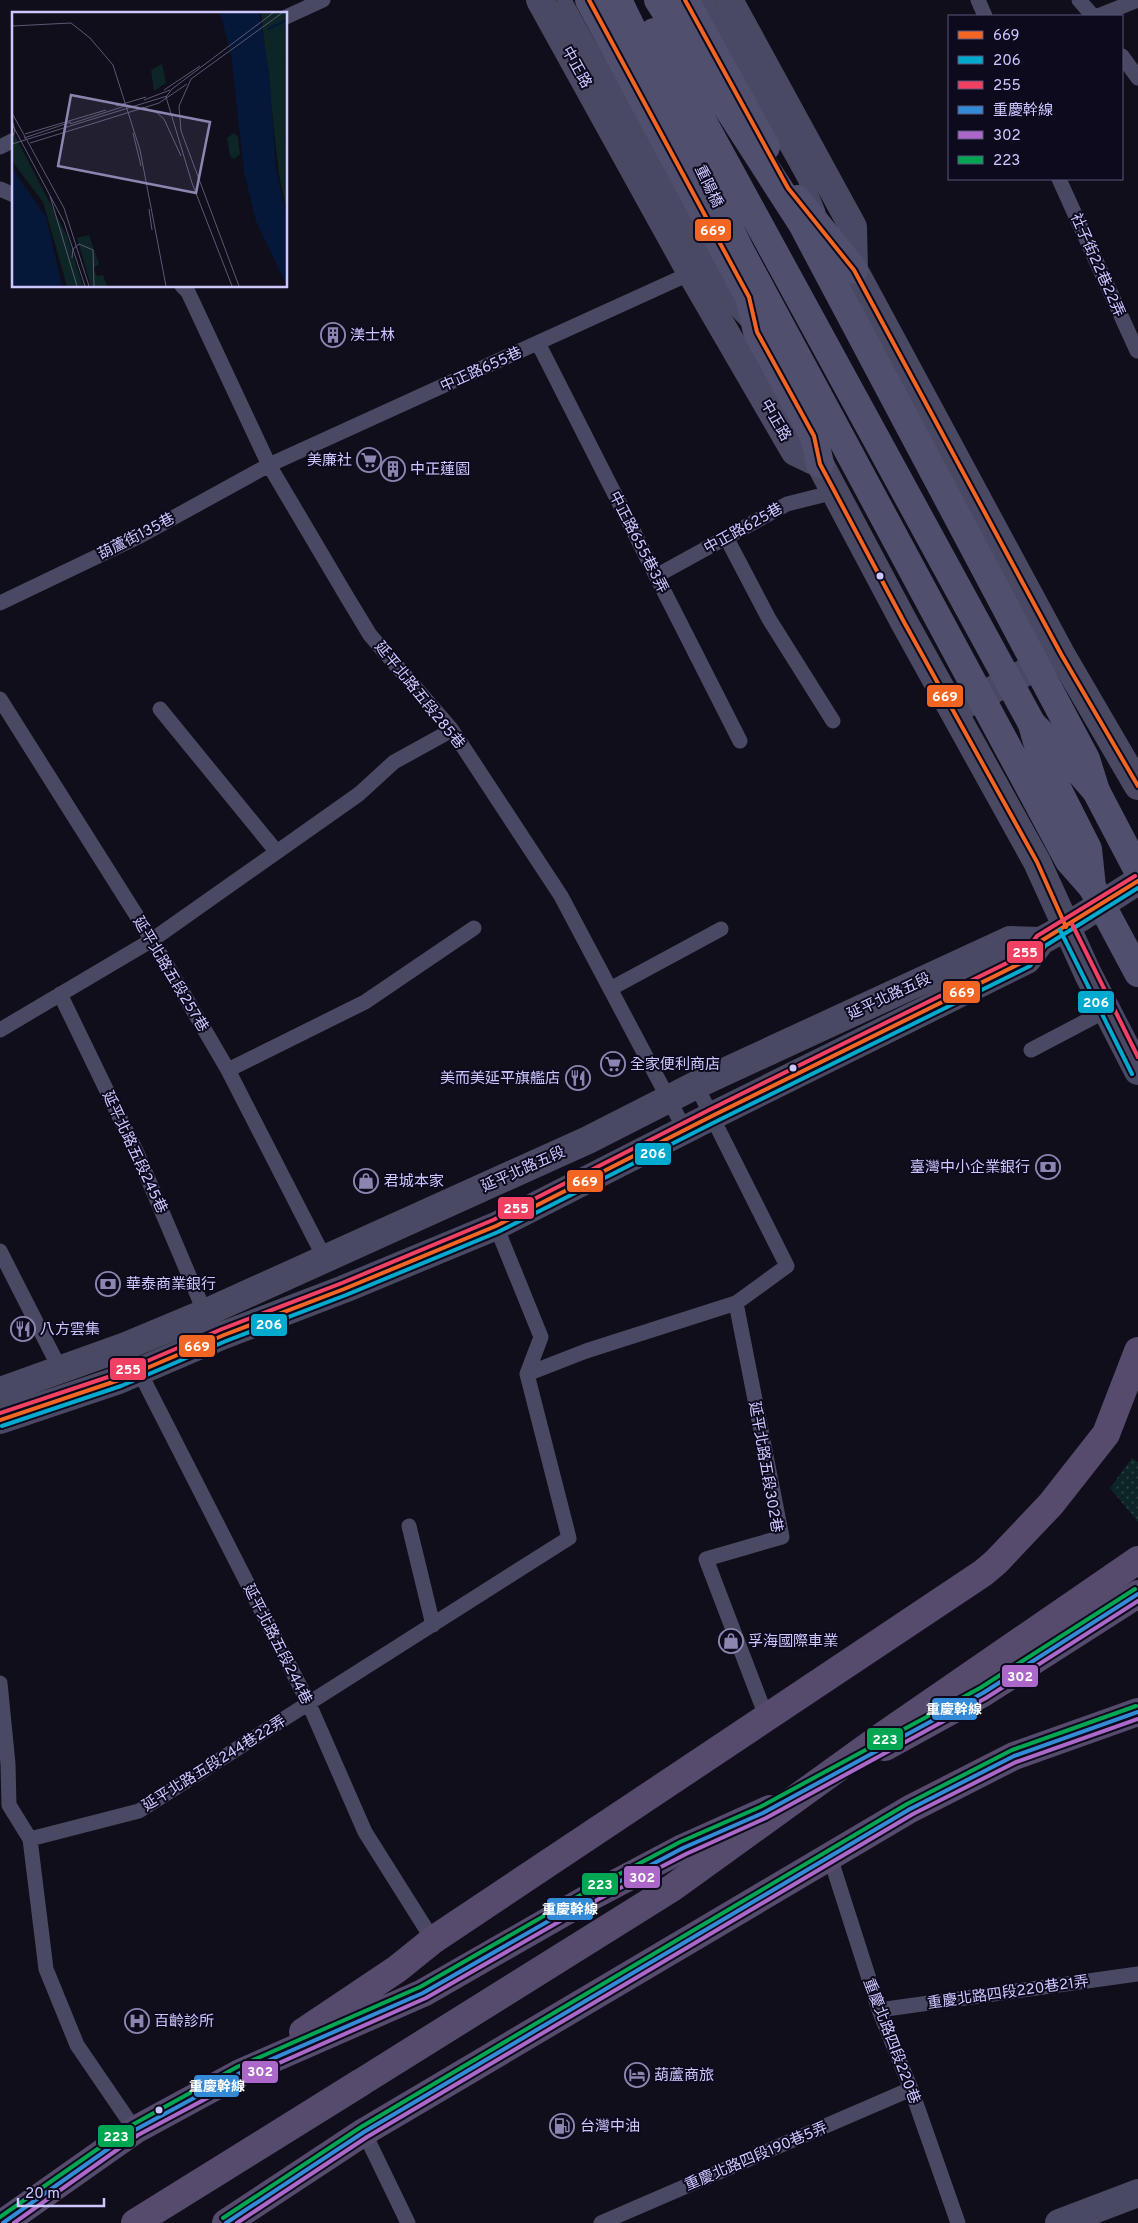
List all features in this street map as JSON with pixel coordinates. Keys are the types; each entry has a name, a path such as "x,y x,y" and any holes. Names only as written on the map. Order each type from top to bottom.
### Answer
{"main road":[{"path":"588,0 749,297 757,332 814,436 820,464"},
{"name":"重陽橋","path":"618,0 741,252 1069,861 1092,886 1138,973"},
{"path":"636,0 1032,724 1041,756 1088,848 1092,886"},
{"path":"658,0 802,224 1086,759 1096,791 1138,871"},
{"path":"685,0 788,188 854,270"},
{"path":"1032,724 1070,761 1096,791"},
{"path":"3,2223 136,2130 240,2073 397,1969 433,1940 983,1573 996,1562 1051,1504 1106,1434 1138,1351"},
{"path":"134,2223 672,1888 878,1739 1138,1560"},
{"path":"240,2073 423,1993 683,1848 763,1813 983,1693 1138,1594"},
{"path":"226,2223 364,2132 910,1809 1014,1756 1138,1712"}],"street":[{"name":"中正路","path":"540,0 691,274 795,452 820,464"},
{"path":"728,0 853,227 854,270 1062,654 1138,786"},
{"path":"820,464 1038,862 1066,927 1107,1010 1136,1063"},
{"path":"954,711 1062,654"},
{"name":"延平北路五段","path":"0,1420 139,1372 224,1335 344,1289 496,1226 712,1116 1028,960 1041,941 1138,881"},
{"name":"延平北路五段","path":"0,1391 126,1346 205,1313 588,1140 696,1085 1010,940 1041,941"},
{"path":"1059,2223 1138,2193"}],"lane":[{"path":"288,15 323,0"},
{"path":"564,0 734,306 757,332"},
{"path":"706,0 805,179 827,237"},
{"path":"978,0 985,15"},
{"path":"1079,0 1092,15"},
{"path":"1100,15 1138,0"},
{"path":"1123,57 1138,78"},
{"path":"0,147 12,141"},
{"name":"社子街22巷22弄","path":"1059,180 1137,351"},
{"path":"0,189 12,194"},
{"name":"中正路655巷","path":"269,465 691,274"},
{"name":"延平北路五段285巷","path":"184,288 188,292 269,465 370,635 452,730 561,896 685,1130"},
{"name":"中正路655巷3弄","path":"538,343 740,741"},
{"name":"葫蘆街135巷","path":"0,603 140,536 269,465"},
{"name":"中正路625巷","path":"656,576 787,504 835,492"},
{"path":"726,537 769,620 833,721"},
{"name":"延平北路五段257巷","path":"0,698 152,940 228,1070 325,1259"},
{"path":"160,709 276,851"},
{"path":"0,1030 152,940 359,794 394,762 452,730"},
{"path":"228,1070 365,1002 474,928"},
{"path":"610,989 721,929"},
{"name":"延平北路五段245巷","path":"60,994 137,1153 205,1313"},
{"path":"1031,1050 1107,1010"},
{"path":"527,1374 586,1351 736,1304 787,1266 696,1085"},
{"path":"496,1226 541,1337 527,1374"},
{"path":"0,1251 60,1369"},
{"name":"延平北路五段302巷","path":"736,1304 782,1537 706,1559 766,1716"},
{"name":"延平北路五段244巷","path":"126,1346 309,1704 365,1832 433,1940"},
{"name":"延平北路五段244巷22弄","path":"30,1839 139,1810 569,1538 527,1374"},
{"path":"409,1526 433,1625"},
{"path":"0,1683 8,1764 9,1804 30,1839 46,1969 77,2045 136,2130"},
{"name":"重慶北路四段220巷","path":"830,1857 879,2010 911,2089 958,2223"},
{"name":"重慶北路四段220巷21弄","path":"879,2010 1138,1974"},
{"name":"重慶北路四段190巷5弄","path":"601,2223 911,2089"},
{"path":"364,2132 408,2223"}],"green space":[{"path":"1132,1458 1138,1462 1138,1522 1110,1488"}],"transit line":[{"name":"669","path":"589,0 749,297 757,332 814,436 820,464 904,622 1037,862 1066,927"},
{"name":"669","path":"685,0 788,188 854,270 1061,654 1138,786"},
{"name":"255","path":"0,1413 117,1374 222,1329 342,1283 493,1220 709,1110 1023,955 1037,936 1135,876"},
{"name":"669","path":"0,1420 119,1380 224,1335 344,1289 496,1226 712,1116 1027,960 1041,941 1138,881"},
{"name":"206","path":"2,1426 121,1386 226,1341 346,1295 498,1232 1030,966 1045,946 1138,888"},
{"name":"255","path":"1072,924 1138,1057"},
{"name":"206","path":"1060,930 1132,1074"},
{"name":"223","path":"0,2217 132,2125 237,2067 420,1987 591,1889 680,1842 760,1807 980,1688 1135,1589"},
{"name":"重慶幹線","path":"3,2223 135,2130 240,2073 423,1993 594,1895 683,1848 763,1813 983,1693 1138,1594"},
{"name":"302","path":"14,2223 138,2135 243,2079 426,1998 597,1900 686,1854 766,1818 986,1698 1138,1601"},
{"name":"223","path":"223,2218 361,2127 907,1804 1012,1750 1136,1706"},
{"name":"重慶幹線","path":"226,2223 364,2132 910,1809 1014,1756 1138,1712"},
{"name":"302","path":"237,2223 367,2137 913,1814 1016,1762 1138,1719"}],"place":[{"name":"渼士林","path":"333,335"},
{"name":"美廉社","path":"369,460"},
{"name":"中正蓮園","path":"393,469"},
{"name":"全家便利商店","path":"613,1064"},
{"name":"美而美延平旗艦店","path":"578,1078"},
{"name":"臺灣中小企業銀行","path":"1048,1167"},
{"name":"君城本家","path":"366,1181"},
{"name":"華泰商業銀行","path":"108,1284"},
{"name":"八方雲集","path":"23,1329"},
{"name":"孚海國際車業","path":"731,1641"},
{"name":"百齡診所","path":"137,2021"},
{"name":"葫蘆商旅","path":"637,2075"},
{"name":"台灣中油","path":"562,2126"}]}
